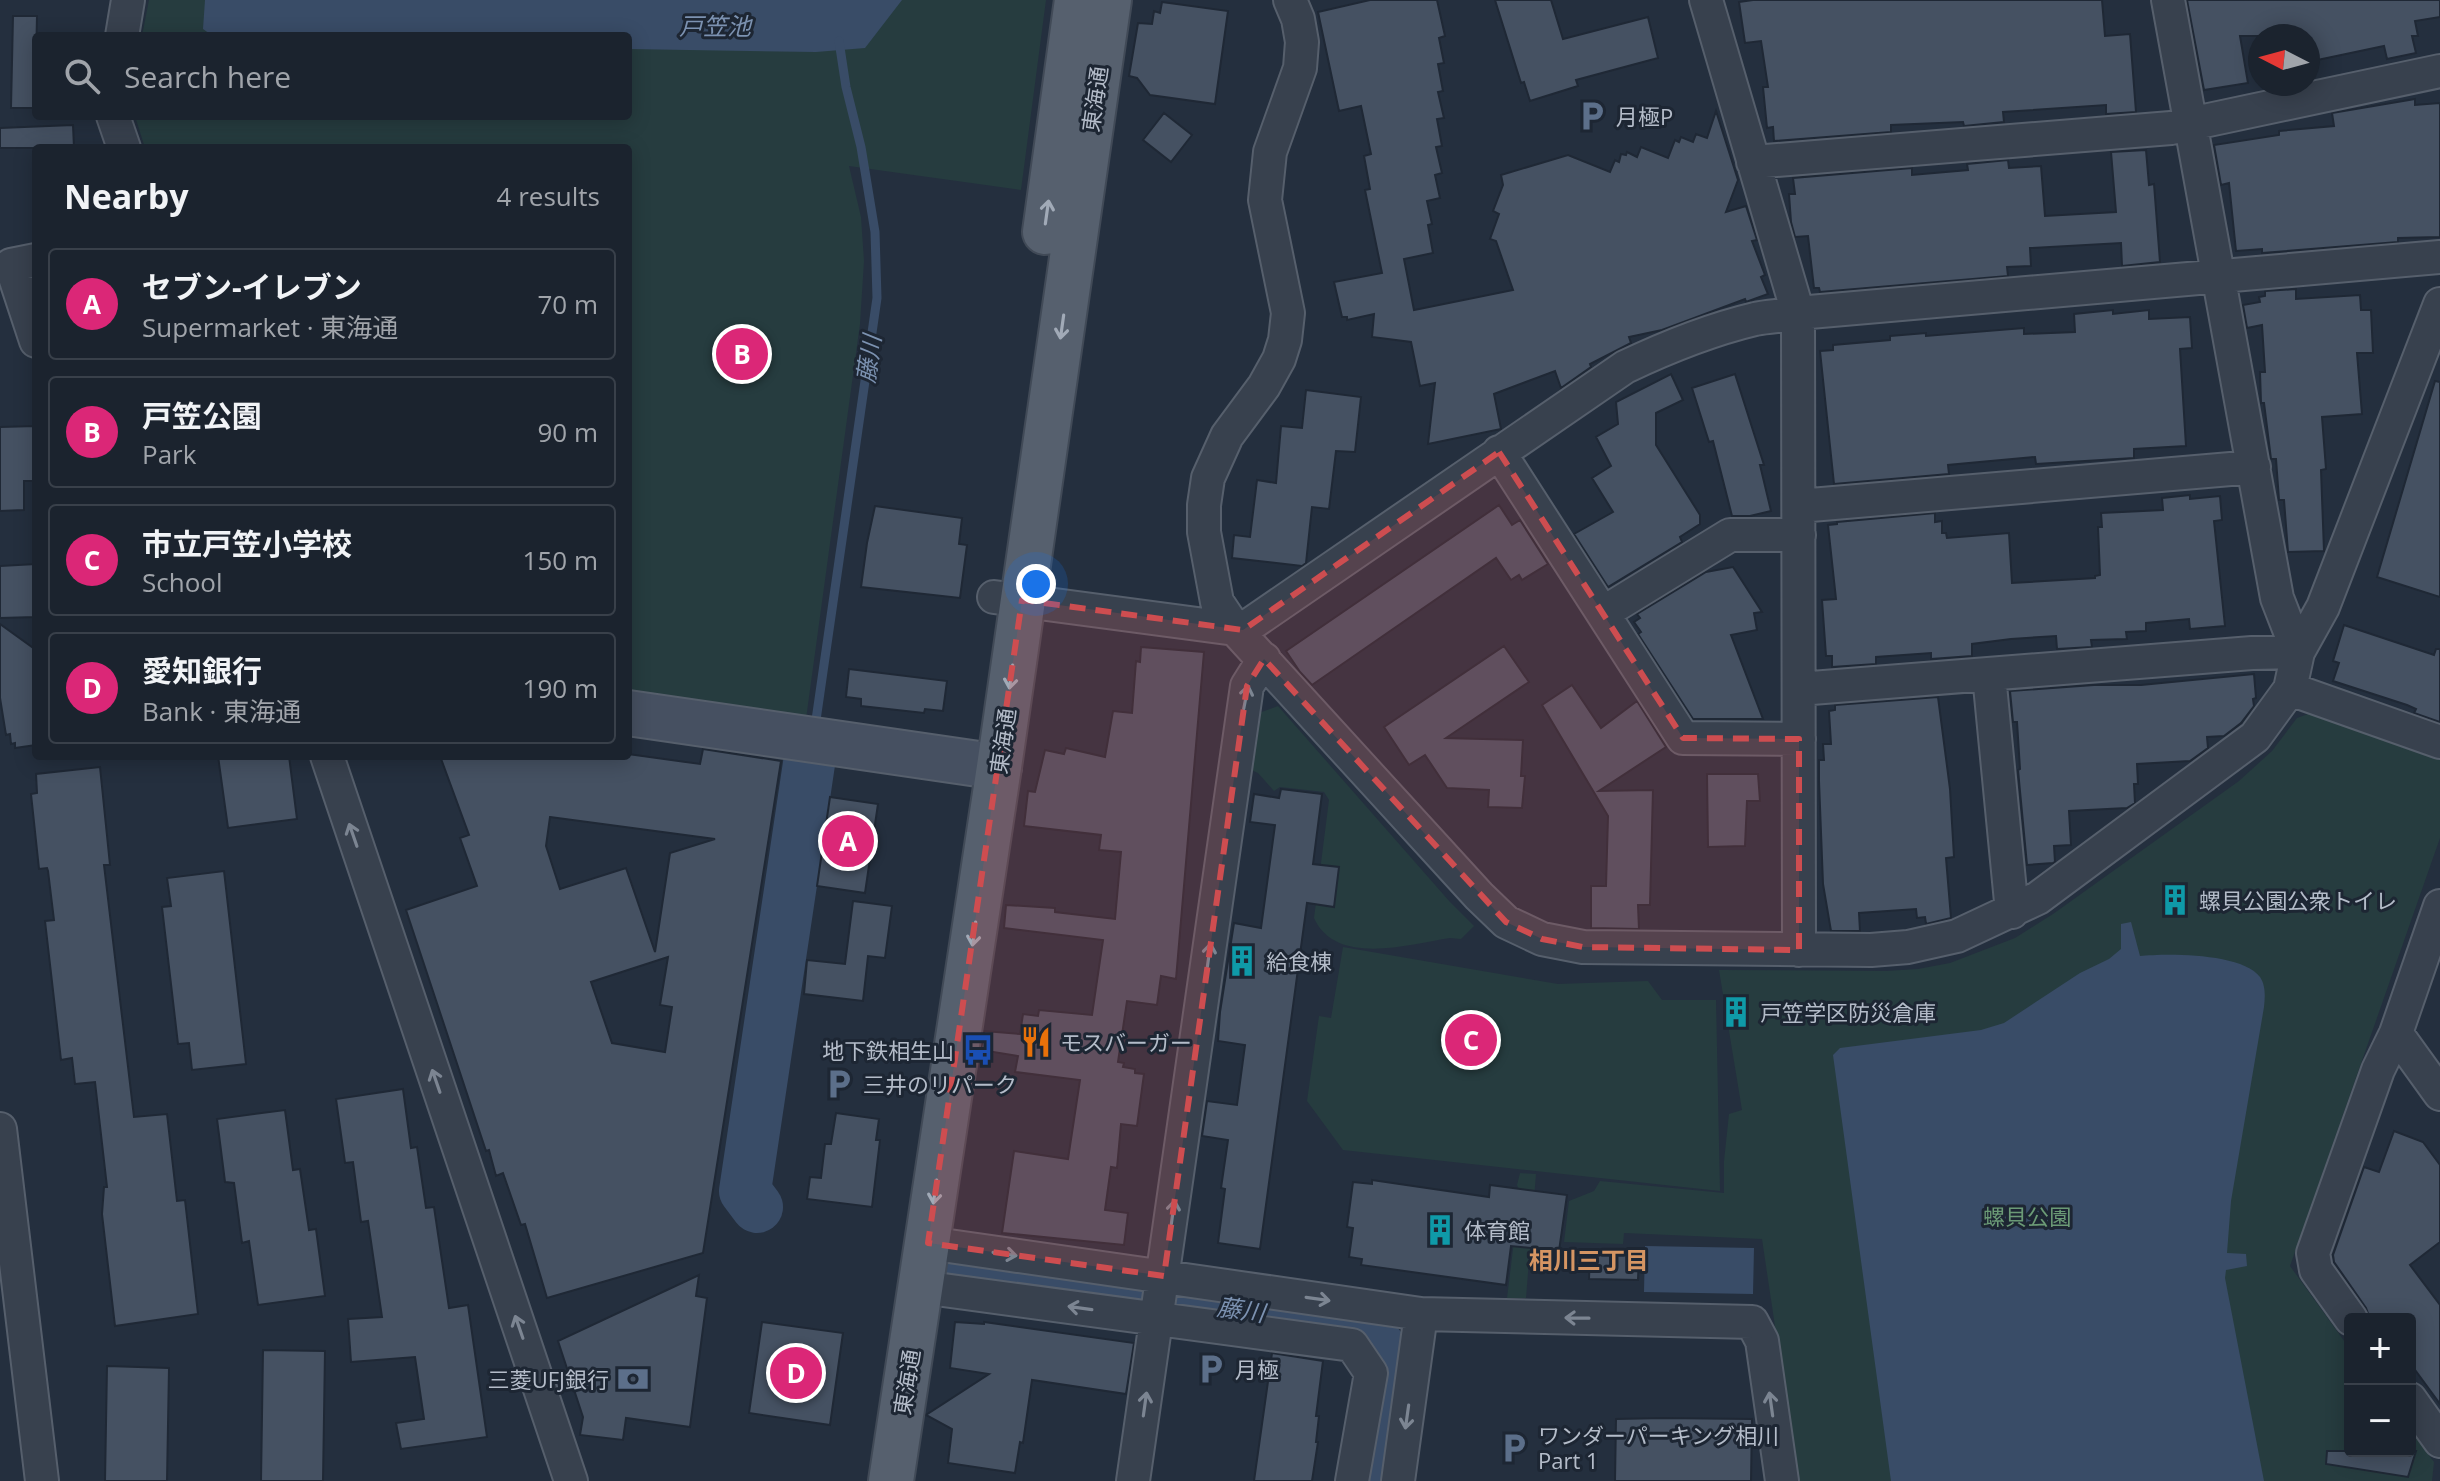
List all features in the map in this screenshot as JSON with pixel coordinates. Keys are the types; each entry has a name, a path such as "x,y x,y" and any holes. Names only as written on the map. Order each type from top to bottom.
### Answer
{"main road":[{"name":"東海通","path":"891,1481 928,1243 1008,598 1077,0"},
{"name":"東海通","path":"1008,598 1109,0"},
{"name":"東海通","path":"864,1481 985,766"}],"street":[{"path":"123,32 128,0"},
{"path":"1290,0 1302,42 1300,68 1270,152 1265,200 1288,313 1285,340 1279,359 1264,386 1227,436 1208,478 1204,532 1217,602 1237,630 1479,896 1506,922 1542,939 1583,947 1799,950 1908,947 1957,936 2038,898 2231,757 2255,737 2290,689 2298,652 2323,607 2440,304"},
{"path":"1706,0 1798,313 1799,950"},
{"path":"2168,0 2277,598 2298,652"},
{"path":"1753,162 2171,128 2440,71"},
{"path":"114,120 123,144"},
{"path":"1008,598 1237,630 1625,367 1717,329 1759,318 2440,257"},
{"path":"32,261 11,265 32,329"},
{"path":"1499,452 1683,738 1799,739"},
{"path":"1603,613 1730,535 1799,520 2254,467"},
{"path":"1799,689 2252,653 2298,652"},
{"path":"1133,1481 1247,686 1264,659"},
{"path":"1989,675 2012,912"},
{"path":"2290,689 2440,742"},
{"path":"632,714 985,766"},
{"path":"328,760 571,1481"},
{"path":"2347,1313 2316,1270 2313,1253 2440,906"},
{"path":"2396,1033 2440,1094"},
{"path":"0,1129 42,1481"},
{"path":"928,1243 1352,1345 1371,1373 1352,1481"},
{"path":"921,1287 1160,1297 1421,1314 1752,1322 1762,1341 1782,1481"},
{"path":"1398,1481 1421,1314"},
{"path":"2416,1407 2440,1441"}],"highlighted area":[{"path":"1499,452 1683,738 1799,739 1799,950 1583,947 1542,939 1506,922 1264,659 1247,686 1164,1276 928,1243 1022,600 1243,630"}],"green space":[{"path":"149,0 1046,0 1021,190 849,166 861,217 864,261 860,324 806,719 632,697 632,144 144,144 136,120 632,120 632,32 143,32"},
{"path":"1278,706 1474,926 1461,939 1375,949 1339,943 1325,933 1314,918 1329,800 1324,792 1280,787 1274,791 1258,773 1249,769 1256,714"},
{"name":"螺貝公園","path":"2311,713 2440,758 2440,838 2290,1266 2344,1341 2344,1457 2416,1457 2416,1438 2434,1462 2432,1481 1798,1481 1762,1239 1624,1233 1623,1244 1564,1242 1569,1201 1594,1191 1600,1181 1724,1193 1729,1114 1742,1110 1719,970 1918,969 1950,963 2015,938 2239,781 2272,751 2297,718"},
{"path":"1343,947 1558,984 1648,981 1662,1000 1716,1000 1720,1191 1343,1150 1307,1101 1319,1016 1331,1018"},
{"path":"1520,1173 1536,1174 1526,1298 1507,1298 1520,1192 1517,1185"}],"water":[{"name":"戸笠池","path":"205,0 902,0 865,48 816,52 632,49 632,32 207,32 203,29"},
{"path":"2131,922 2140,956 2185,955 2222,959 2251,969 2263,984 2264,1007 2231,1201 2227,1253 2246,1254 2247,1266 2226,1270 2225,1278 2264,1481 1891,1481 1833,1055 1840,1048 1981,1030 2004,1023 2080,973 2109,959 2121,949 2121,924"},
{"path":"1645,1246 1754,1248 1753,1294 1644,1292"}],"building":[{"path":"1370,0 1437,0 1445,36 1439,38 1444,63 1438,64 1443,91 1438,92 1444,118 1437,119 1442,146 1436,147 1442,173 1435,175 1440,198 1427,201 1433,253 1404,259 1414,310 1513,290 1496,241 1490,239 1499,214 1493,211 1503,185 1501,175 1568,155 1610,172 1615,160 1619,162 1621,154 1626,155 1627,152 1637,157 1641,147 1668,158 1675,140 1679,142 1681,137 1693,142 1696,134 1707,138 1716,111 1738,180 1726,212 1746,206 1757,240 1752,241 1765,275 1761,277 1768,294 1746,302 1745,299 1662,330 1629,337 1631,343 1590,364 1591,367 1561,388 1555,371 1494,394 1501,429 1428,444 1435,383 1420,386 1411,342 1372,337 1374,314 1347,320 1347,317 1342,317 1334,282 1382,273 1365,190 1370,189 1364,156 1371,154 1361,106 1339,111 1318,12"},
{"path":"1495,0 1551,0 1563,39 1648,17 1658,58 1576,80 1578,86 1530,101 1524,82 1521,83"},
{"path":"2102,0 2105,36 2130,34 2136,112 2106,114 2106,105 2003,112 2004,122 1964,126 1963,122 1891,125 1891,132 1774,141 1773,127 1767,128 1763,87 1768,87 1761,41 1745,43 1739,2"},
{"path":"2187,0 2440,0 2440,17 2415,21 2418,36 2412,36 2416,53 2387,59 2384,46 2320,59 2320,24 2248,24 2248,36 2240,36 2248,83 2204,90"},
{"path":"1162,2 1228,11 1215,104 1150,95 1137,78 1129,76 1138,23 1152,24 1154,11 1160,13"},
{"path":"13,16 37,16 37,32 32,32 32,108 11,108"},
{"path":"2415,99 2415,105 2440,103 2440,237 2398,238 2398,242 2262,253 2262,249 2236,251 2229,183 2221,185 2214,145 2279,135 2279,131 2334,126 2332,113"},
{"path":"1164,113 1192,135 1171,162 1143,140"},
{"path":"73,125 74,144 0,148 0,128"},
{"path":"2146,150 2149,185 2154,184 2160,262 2122,266 2121,243 2030,248 2031,266 2007,267 2008,276 1820,292 1819,288 1814,288 1808,236 1795,237 1791,222 1789,194 1795,194 1793,178 1912,168 1912,175 1968,170 1967,164 2008,160 2009,168 2041,166 2045,216 2116,212 2111,152"},
{"path":"2296,289 2296,299 2360,295 2361,310 2371,310 2373,353 2357,353 2362,414 2322,417 2326,469 2321,470 2324,551 2288,552 2284,500 2279,500 2276,459 2271,459 2264,403 2261,403 2260,372 2265,372 2262,325 2247,328 2243,305 2260,302 2259,297 2265,296 2265,291"},
{"path":"2113,310 2113,314 2149,310 2149,319 2190,317 2192,348 2180,349 2186,446 2134,449 2134,458 2036,464 2035,457 1948,465 1949,474 1834,484 1820,351 1833,350 1833,345 1926,333 1926,336 2024,328 2024,334 2075,332 2074,314"},
{"path":"1671,374 1683,400 1656,413 1656,445 1700,515 1700,524 1680,537 1682,542 1608,587 1574,534 1613,512 1592,478 1611,466 1596,437 1618,424 1616,402"},
{"path":"1735,374 1764,465 1760,465 1771,511 1750,516 1732,516 1713,441 1709,442 1692,388"},
{"path":"2435,381 2440,382 2440,597 2377,577"},
{"path":"1306,390 1361,397 1355,452 1336,451 1329,509 1312,507 1306,563 1302,566 1232,558 1234,535 1250,537 1257,480 1276,483 1281,426 1302,428"},
{"path":"32,426 32,481 24,481 24,510 0,511 0,427"},
{"path":"2190,495 2190,499 2220,496 2222,520 2214,521 2225,626 2190,629 2189,619 2146,623 2146,631 2126,632 2127,639 2091,640 2092,647 2057,649 2056,636 2011,639 1972,644 1972,656 1931,659 1931,653 1876,657 1876,664 1832,667 1832,656 1826,656 1822,600 1836,599 1828,525 1935,513 1935,522 1942,521 1942,533 1946,533 1947,538 2009,533 2012,583 2095,578 2100,575 2098,527 2102,527 2101,513 2163,510 2162,498"},
{"path":"1499,505 1512,525 1520,520 1548,564 1522,580 1519,575 1511,580 1496,558 1312,685 1300,672 1286,651"},
{"path":"875,506 962,518 959,544 967,545 960,598 861,587"},
{"path":"32,564 32,617 0,618 0,566"},
{"path":"1733,567 1762,612 1754,613 1757,630 1731,635 1763,719 1693,719 1638,634 1641,632 1634,622 1640,618 1637,614 1706,572"},
{"path":"0,624 32,647 32,746 15,748 15,743 11,744 10,734 6,735 0,698"},
{"path":"2344,625 2434,655 2436,649 2440,649 2440,722 2414,713 2416,709 2407,705 2333,681 2339,663 2333,661"},
{"path":"1504,646 1529,682 1446,738 1523,740 1521,776 1525,776 1522,808 1488,807 1489,790 1447,788 1425,755 1409,765 1384,727"},
{"path":"1141,647 1204,652 1176,979 1161,976 1157,1005 1127,1001 1118,1062 1124,1063 1123,1067 1135,1069 1135,1073 1144,1074 1137,1126 1121,1124 1117,1168 1111,1167 1105,1210 1128,1213 1124,1245 1002,1233 1014,1151 1068,1159 1080,1080 1015,1072 1018,1056 981,1050 984,1031 1020,1034 1023,1014 1038,1016 1039,1010 1092,1015 1103,940 1004,928 1006,905 1055,908 1055,912 1115,919 1121,852 1099,850 1101,835 1024,826 1028,791 1035,792 1045,750 1064,754 1066,748 1105,757 1113,711 1132,713 1136,661 1140,662"},
{"path":"849,669 947,681 943,711 925,709 924,713 861,706 861,699 846,697"},
{"path":"2254,674 2254,706 2241,723 2224,736 2207,737 2208,748 2190,761 2137,764 2135,803 2127,808 2069,811 2071,845 2054,846 2053,863 2027,865 2017,722 2013,722 2010,691 2141,685"},
{"path":"1572,685 1601,728 1637,701 1666,747 1599,791 1653,790 1650,905 1638,905 1639,929 1591,928 1591,886 1606,886 1608,816 1542,705"},
{"path":"1938,697 1950,789 1954,857 1946,858 1951,918 1926,924 1925,917 1917,918 1916,909 1859,913 1860,931 1831,931 1823,884 1819,781 1819,760 1824,760 1823,744 1831,744 1829,711 1835,710 1835,705"},
{"path":"703,749 781,761 703,1253 547,1298 525,1224 521,1225 503,1173 496,1176 489,1150 486,1151 406,910 477,886 460,838 469,835 441,760 632,760 632,755 700,764","holes":["550,817 715,839 670,853 655,952 626,868 560,889 546,846","668,957 660,1005 672,1007 665,1052 612,1043 591,982"]},
{"path":"219,760 290,760 297,819 228,828"},
{"path":"100,767 110,865 104,865 134,1117 167,1114 177,1201 185,1200 198,1314 115,1326 102,1214 104,1187 107,1187 95,1082 75,1084 72,1058 61,1060 45,921 54,920 48,871 47,868 39,869 31,794 37,793 36,774"},
{"path":"1707,774 1758,774 1760,801 1747,801 1745,846 1708,847"},
{"path":"1281,789 1322,794 1313,864 1339,867 1334,907 1307,903 1260,1249 1218,1243 1228,1140 1202,1136 1207,1101 1237,1105 1245,1045 1218,1041 1220,1012 1234,923 1261,928 1275,825 1250,822 1254,794 1279,798"},
{"path":"830,797 878,804 865,893 817,886"},
{"path":"224,871 246,1064 192,1070 189,1043 178,1044 162,907 171,906 167,878"},
{"path":"853,901 892,906 885,958 868,956 863,1001 804,994 807,960 845,964"},
{"path":"403,1089 411,1148 417,1147 426,1208 434,1207 449,1308 468,1305 487,1437 401,1449 396,1423 424,1419 415,1357 351,1362 348,1319 382,1317 368,1221 361,1222 353,1162 345,1163 336,1099"},
{"path":"285,1110 293,1170 300,1169 309,1230 316,1229 325,1296 258,1305 249,1241 242,1243 234,1183 225,1182 217,1119"},
{"path":"836,1113 879,1119 876,1140 880,1140 872,1207 807,1199 810,1177 821,1178 825,1144 831,1144"},
{"path":"2394,1131 2423,1142 2440,1165 2440,1242 2410,1265 2440,1305 2440,1404 2416,1371 2416,1313 2368,1313 2334,1262 2333,1255 2364,1167 2379,1172"},
{"name":"体育館","path":"1372,1180 1489,1197 1490,1185 1567,1195 1559,1251 1511,1246 1506,1285 1361,1265 1362,1259 1349,1257 1353,1228 1347,1227 1353,1182 1372,1184"},
{"path":"1590,1253 1639,1254 1638,1280 1589,1279"},
{"name":"三菱UFJ銀行","path":"699,1275 696,1296 707,1298 690,1427 626,1418 623,1440 580,1435 583,1417 558,1341"},
{"path":"762,1322 843,1333 830,1425 749,1413"},
{"path":"955,1322 984,1322 1134,1343 1126,1394 1032,1380 1023,1443 1020,1442 1015,1473 948,1463 952,1429 926,1415 989,1374 950,1368"},
{"path":"263,1350 325,1351 323,1481 261,1481"},
{"path":"1272,1353 1323,1361 1316,1416 1319,1416 1318,1442 1312,1481 1254,1481"},
{"path":"107,1366 169,1368 167,1481 105,1481"},
{"path":"1616,1419 1752,1419 1751,1481 1615,1481"},
{"path":"2327,1451 2344,1451 2344,1457 2414,1457 2408,1477 2326,1464"}],"waterway":[{"name":"藤川","path":"816,720 877,298 875,232 839,41"},
{"name":"藤川","path":"757,1207 745,1191 810,757"},
{"name":"藤川","path":"954,1267 1364,1326 1394,1366 1377,1481"}],"place":[{"name":"月極P","path":"1592,116"},
{"name":"戸笠公園","path":"742,354"},
{"name":"セブン-イレブン","path":"848,841"},
{"name":"螺貝公園公衆トイレ","path":"2175,900"},
{"name":"給食棟","path":"1242,961"},
{"name":"戸笠学区防災倉庫","path":"1736,1012"},
{"name":"市立戸笠小学校","path":"1471,1040"},
{"name":"モスバーガー","path":"1036,1042"},
{"name":"地下鉄相生山","path":"978,1050"},
{"name":"三井のリパーク","path":"839,1084"},
{"name":"体育館","path":"1440,1230"},
{"name":"月極","path":"1211,1369"},
{"name":"愛知銀行","path":"796,1373"},
{"name":"三菱UFJ銀行","path":"633,1379"},
{"name":"ワンダーパーキング相川 Part 1","path":"1514,1448"}],"district":[{"name":"相川三丁目","path":"1589,1259"}]}
